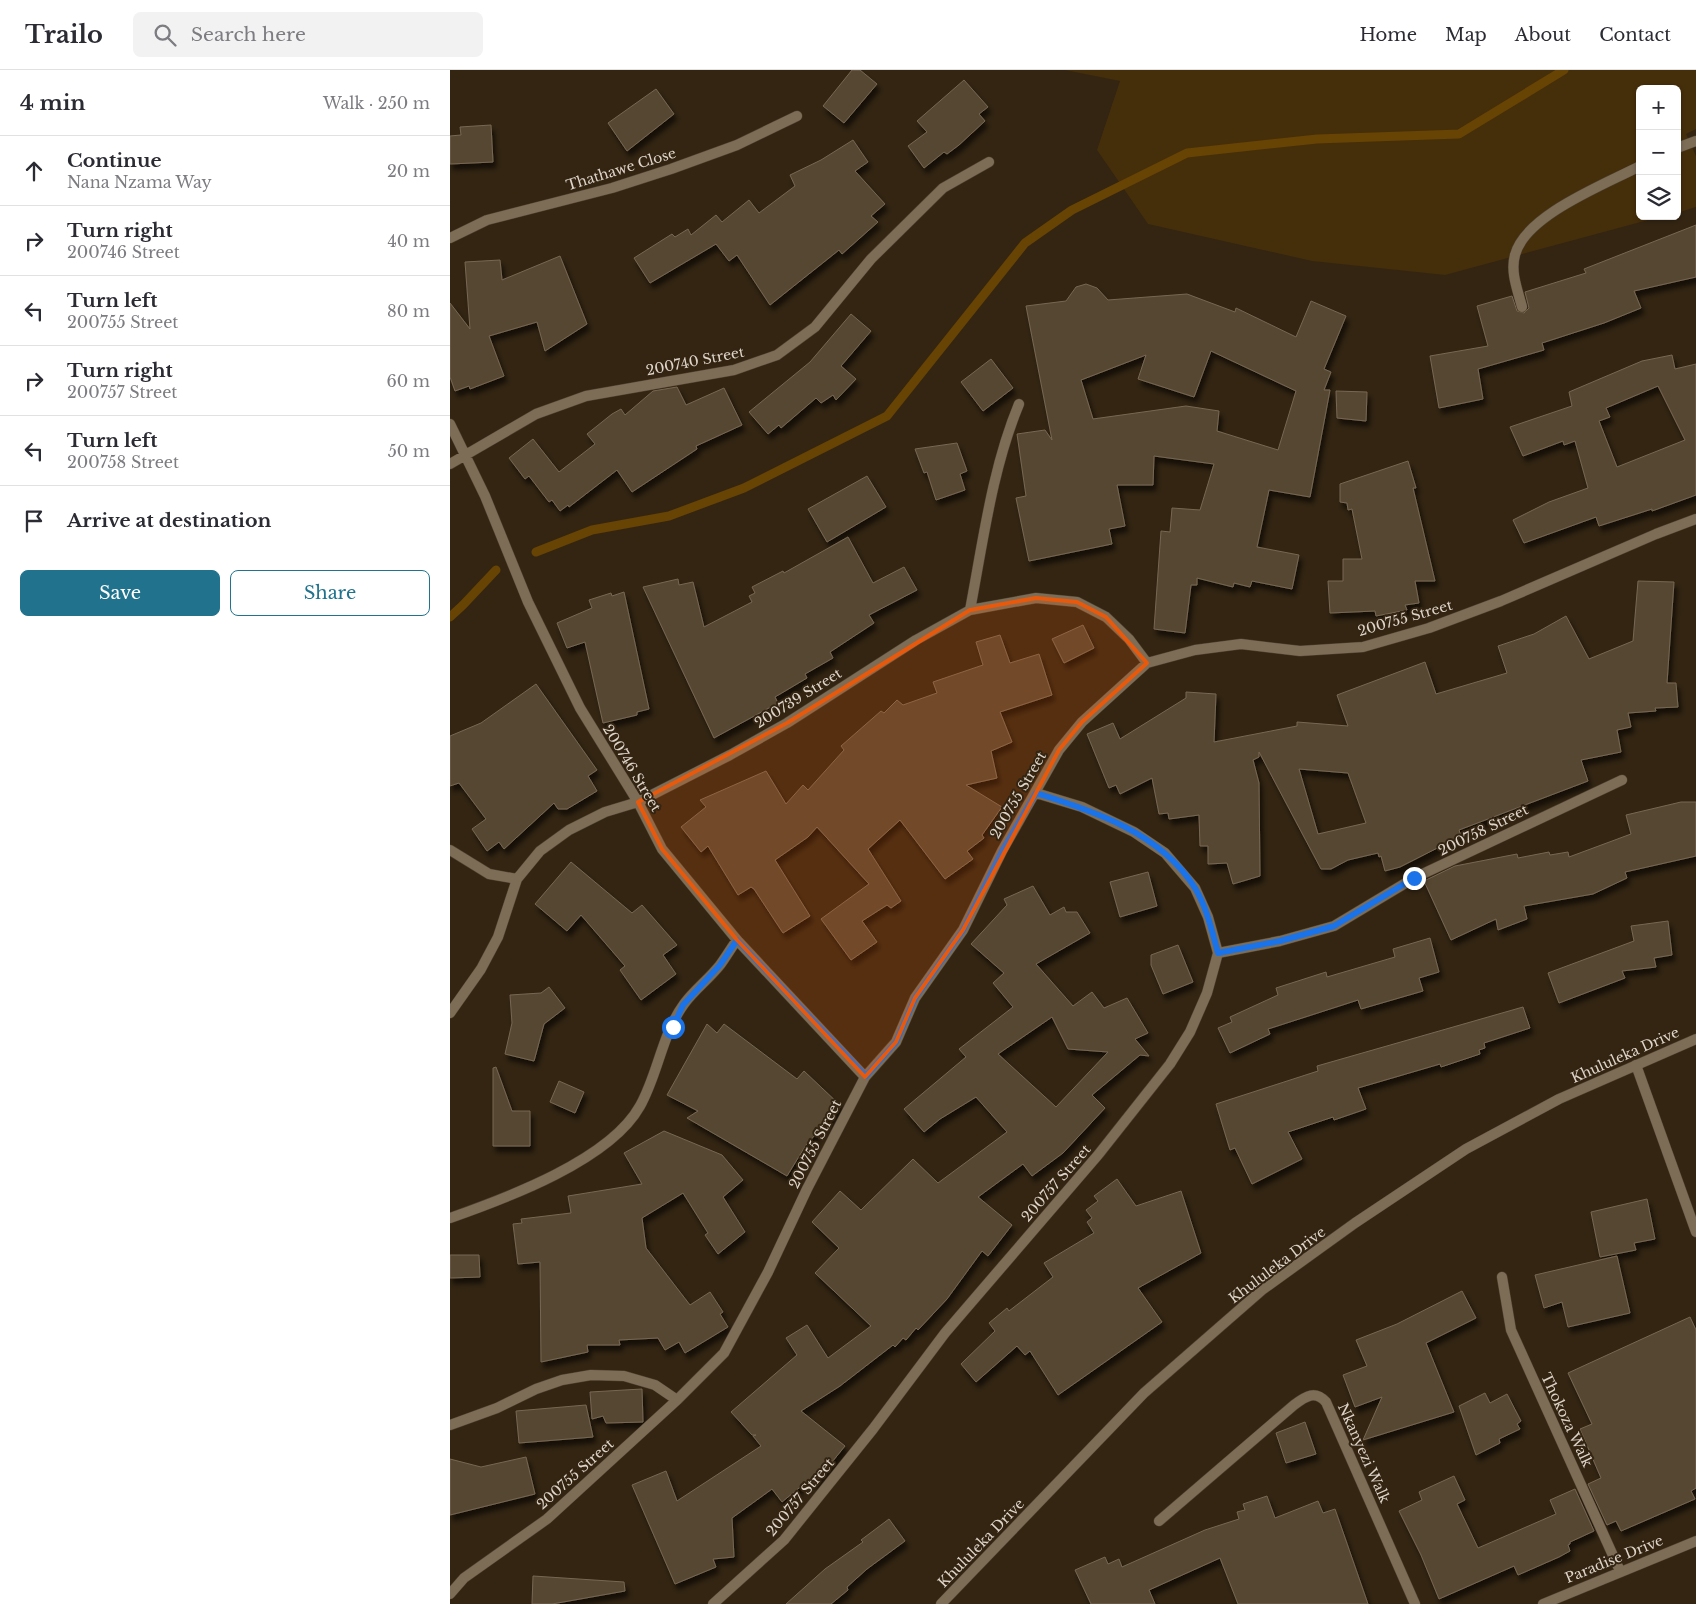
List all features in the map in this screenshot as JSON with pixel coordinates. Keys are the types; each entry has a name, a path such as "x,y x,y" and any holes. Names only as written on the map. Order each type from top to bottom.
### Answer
{"street":[{"name":"Thathawe Close","path":"450,238 487,220 612,188 671,169 737,145 797,116"},
{"path":"1681,147 1696,141"},
{"name":"200740 Street","path":"450,464 536,414 586,396 734,370 777,354 815,327 872,259 943,188 989,162"},
{"path":"1522,307 1513,269 1515,254 1532,228 1568,202 1636,168"},
{"path":"970,610 989,506 1010,426 1019,404"},
{"name":"200746 Street","path":"450,424 485,496 528,602 580,708 638,802 662,849 737,940 866,1076"},
{"name":"200755 Street","path":"450,1594 464,1578 547,1519 677,1400 724,1353 768,1272 808,1188 866,1076 896,1042 915,998 963,930 1002,851 1059,750 1082,722 1147,663 1194,650 1242,644 1300,651 1364,646 1429,628 1501,601 1656,534 1696,519"},
{"name":"200739 Street","path":"517,879 540,851 569,830 605,812 638,802 770,732 916,640 970,610 1036,598 1077,602 1106,617 1129,639 1147,663"},
{"name":"200758 Street","path":"1218,953 1280,941 1334,926 1414,878 1622,780"},
{"path":"1036,793 1091,812 1134,832 1165,853 1194,888 1208,917 1218,953"},
{"path":"450,850 489,874 517,879 498,937 481,969 450,1013"},
{"path":"450,1218 568,1168 612,1139 629,1124 642,1104 683,1005 720,965 737,940"},
{"name":"200757 Street","path":"713,1604 784,1540 873,1429 945,1333 1098,1155 1164,1071 1193,1024 1207,993 1218,953"},
{"name":"Khululeka Drive","path":"942,1604 1144,1392 1262,1290 1355,1223 1466,1149 1559,1099 1696,1039"},
{"path":"1636,1065 1696,1232"},
{"name":"Thokoza Walk","path":"1502,1277 1511,1330 1620,1570"},
{"path":"450,1425 497,1408 554,1383 591,1375 624,1376 655,1385 677,1400"},
{"name":"Nkanyezi Walk","path":"1159,1521 1294,1405 1305,1397 1314,1394 1320,1396 1326,1402 1415,1604"},
{"name":"Paradise Drive","path":"1543,1604 1620,1570 1696,1541"}],"highlighted area":[{"path":"1036,598 1077,602 1106,617 1147,663 1082,722 1059,750 963,930 915,998 896,1042 865,1077 737,940 662,849 638,802 787,723 970,610"}],"shaded area":[{"path":"1065,70 1696,70 1696,129 1686,134 1696,156 1696,207 1681,212 1681,85 1636,85 1636,220 1648,220 1445,275 1312,261 1148,224 1097,150 1120,81"}],"building":[{"path":"852,70 860,70 877,84 844,123 823,106"},
{"path":"964,80 988,107 979,114 985,121 959,145 947,154 944,152 924,168 908,146 927,132 917,121"},
{"path":"656,89 674,114 627,151 608,123"},
{"path":"491,125 493,162 450,164 450,136 461,135 460,127"},
{"path":"853,140 868,162 855,171 885,204 871,216 878,222 842,254 839,250 770,305 737,255 729,261 716,244 650,283 634,258 672,234 675,237 688,229 691,235 716,215 722,222 749,200 759,213 795,186 790,175 821,160"},
{"path":"1696,225 1696,277 1634,291 1641,308 1604,323 1542,343 1544,350 1478,369 1483,399 1439,408 1430,356 1488,346 1477,306 1512,296 1517,311 1524,313 1529,308 1525,292 1586,273 1584,269"},
{"path":"560,256 587,324 545,351 537,322 489,336 504,376 470,389 469,386 455,391 450,377 450,303 470,329 465,262 500,260 502,280"},
{"path":"1086,284 1097,288 1108,300 1187,294 1235,312 1236,308 1296,337 1311,301 1346,316 1324,369 1331,372 1324,390 1330,390 1310,497 1269,490 1257,547 1299,555 1292,589 1252,581 1250,587 1234,583 1233,587 1197,578 1197,585 1191,585 1185,633 1154,629 1161,531 1170,532 1172,508 1200,510 1214,464 1154,456 1153,485 1117,485 1125,526 1109,529 1112,544 1029,561 1016,498 1026,496 1017,434 1045,430 1052,440 1026,306 1066,301 1076,287","holes":["1211,351 1296,391 1278,450 1217,431 1219,411 1186,406 1093,419 1081,380 1146,355 1138,379 1194,397"]},
{"path":"851,314 871,331 841,366 856,379 836,400 833,395 821,403 816,398 781,428 779,425 768,434 749,412 810,362"},
{"path":"1672,355 1675,369 1696,364 1696,495 1652,511 1652,509 1599,526 1596,517 1524,543 1513,520 1549,502 1588,488 1575,441 1564,445 1563,441 1523,456 1510,427 1572,406 1569,392 1642,361","holes":["1658,386 1685,440 1617,467 1599,421 1610,417 1606,408"]},
{"path":"991,359 1013,388 983,411 961,382"},
{"path":"677,387 686,405 724,388 742,425 696,446 697,449 632,492 617,470 569,507 568,505 560,511 552,500 549,502 529,476 525,479 509,458 533,439 559,472 595,444 587,434 612,414 621,409 625,415 653,391"},
{"path":"1336,391 1367,392 1366,421 1337,418"},
{"path":"957,443 967,471 960,474 965,490 936,500 927,472 924,473 915,449"},
{"path":"1408,461 1416,488 1413,488 1435,581 1415,581 1419,603 1405,605 1407,610 1376,616 1375,611 1330,613 1328,581 1343,581 1343,559 1362,559 1352,509 1348,510 1347,503 1340,502 1340,484"},
{"path":"867,476 886,507 827,542 808,509"},
{"path":"848,537 873,583 904,567 917,590 869,615 874,623 830,652 833,658 805,674 807,678 775,697 778,703 714,738 643,587 678,579 679,585 693,582 704,627 752,602 749,596 755,593 752,587 783,571 784,573"},
{"path":"1638,581 1674,582 1667,683 1676,683 1678,707 1655,708 1656,711 1628,713 1631,727 1617,730 1621,752 1581,760 1588,781 1459,830 1461,836 1400,867 1385,871 1381,856 1379,857 1378,853 1348,860 1331,869 1321,869 1259,752 1259,757 1253,760 1259,783 1260,876 1233,884 1227,863 1208,864 1208,846 1200,846 1199,815 1169,819 1168,813 1159,814 1152,778 1120,794 1116,785 1109,788 1087,734 1113,723 1120,739 1186,698 1186,692 1216,694 1214,742 1297,726 1297,722 1348,726 1337,695 1425,662 1436,694 1507,673 1498,646 1534,634 1566,616 1589,659 1633,641","holes":["1299,769 1348,773 1366,823 1318,834"]},
{"path":"624,592 649,709 637,712 637,715 603,723 585,642 567,648 557,623 592,608 589,600 611,593 612,596"},
{"path":"1083,625 1094,648 1064,663 1052,639"},
{"path":"1000,635 1010,663 1039,654 1052,695 1000,712 1012,742 991,751 997,778 966,785 1002,807 982,835 984,838 967,851 973,859 945,879 900,820 868,849 901,901 891,908 887,905 862,921 877,942 851,960 821,919 869,884 817,827 808,837 775,860 810,916 783,933 754,889 751,887 738,895 708,846 701,852 681,827 706,807 700,800 766,771 786,804 803,785 808,790 844,750 841,746 881,711 884,713 897,700 903,705 937,693 933,682 983,665 976,642"},
{"path":"536,684 597,770 588,776 597,791 567,809 558,809 554,803 504,849 499,842 487,851 472,829 486,819 459,783 450,786 450,736 481,723"},
{"path":"1681,802 1696,802 1696,856 1625,872 1627,878 1593,894 1524,906 1527,919 1498,930 1496,919 1451,940 1424,881 1455,866 1517,854 1518,858 1549,852 1550,855 1568,852 1569,857 1631,834 1626,815"},
{"path":"571,862 632,913 642,905 677,945 663,955 676,974 641,1000 620,970 625,966 581,915 567,931 535,904"},
{"path":"1148,872 1157,906 1120,917 1110,882"},
{"path":"1033,886 1050,915 1064,907 1066,912 1077,912 1090,933 1036,964 1073,1006 1092,992 1104,1008 1127,998 1148,1033 1135,1039 1149,1056 1140,1055 1092,1095 1105,1108 1063,1153 1032,1176 1023,1164 978,1197 1012,1225 988,1256 982,1251 947,1299 918,1330 916,1328 906,1340 903,1338 895,1347 893,1345 840,1386 801,1411 845,1446 815,1483 810,1479 782,1502 772,1489 732,1518 734,1557 713,1559 716,1567 675,1584 632,1485 666,1471 677,1501 761,1446 753,1436 756,1435 752,1435 731,1412 797,1355 786,1338 807,1325 828,1358 871,1326 815,1273 839,1248 812,1222 840,1191 861,1210 913,1159 938,1183 1007,1132 976,1097 940,1119 924,1132 904,1109 966,1057 959,1049 1013,1007 993,983 1004,973 971,944 1007,905 1004,899","holes":["1052,1017 1068,1049 1108,1052 1056,1107 998,1054"]},
{"path":"1668,921 1672,955 1654,958 1656,967 1622,971 1625,978 1559,1003 1548,973 1634,941 1631,926"},
{"path":"1430,938 1439,972 1419,978 1423,991 1361,1009 1358,1000 1268,1029 1270,1034 1230,1053 1218,1028 1232,1022 1230,1017 1278,995 1276,988 1326,972 1327,977 1395,957 1393,949"},
{"path":"1178,945 1193,982 1163,994 1151,965 1151,955"},
{"path":"549,987 565,1008 544,1024 534,1061 505,1054 512,1023 510,995 541,993"},
{"path":"1523,1007 1530,1028 1484,1043 1485,1048 1479,1050 1480,1054 1441,1067 1440,1064 1358,1088 1366,1109 1334,1120 1333,1117 1288,1132 1302,1159 1252,1184 1235,1148 1230,1150 1216,1104 1318,1071 1317,1066"},
{"path":"707,1024 717,1033 724,1024 797,1079 804,1071 841,1106 806,1145 787,1176 687,1118 698,1111 667,1095"},
{"path":"496,1067 512,1111 530,1111 530,1146 493,1146 493,1068"},
{"path":"559,1081 584,1092 575,1113 550,1102"},
{"path":"664,1131 722,1155 743,1180 723,1197 745,1232 718,1254 705,1235 708,1233 683,1193 642,1218 646,1248 690,1305 710,1292 723,1312 720,1314 728,1327 685,1353 679,1342 665,1350 658,1338 619,1340 620,1345 587,1345 588,1352 541,1362 540,1262 518,1264 513,1224 522,1223 521,1219 571,1213 568,1196 642,1184 624,1153"},
{"path":"1117,1179 1136,1206 1181,1191 1201,1253 1138,1288 1162,1322 1058,1395 1030,1351 1025,1355 1017,1346 976,1382 961,1364 995,1331 989,1323 1007,1308 1009,1311 1053,1277 1044,1263 1094,1233 1087,1222 1092,1218 1086,1210 1098,1201 1094,1196"},
{"path":"1647,1199 1655,1239 1634,1243 1636,1250 1600,1257 1591,1212"},
{"path":"450,1255 479,1255 480,1277 450,1278"},
{"path":"1617,1256 1630,1313 1568,1327 1562,1302 1544,1308 1535,1275"},
{"path":"1462,1291 1476,1318 1426,1343 1454,1412 1363,1440 1382,1397 1355,1407 1343,1375 1367,1366 1356,1340 1397,1324"},
{"path":"1690,1317 1696,1330 1696,1488 1691,1491 1695,1499 1621,1531 1616,1521 1607,1525 1588,1484 1601,1478 1580,1429 1592,1424 1568,1373"},
{"path":"642,1389 643,1422 606,1423 603,1416 592,1419 590,1392"},
{"path":"1485,1393 1490,1403 1507,1394 1521,1421 1517,1424 1520,1429 1499,1439 1500,1443 1476,1455 1459,1406"},
{"path":"586,1405 593,1437 519,1443 516,1411"},
{"path":"1305,1422 1316,1454 1286,1463 1276,1433"},
{"path":"526,1457 535,1494 450,1515 450,1459 481,1467"},
{"path":"1454,1476 1465,1500 1457,1504 1478,1548 1556,1514 1550,1500 1575,1489 1594,1531 1570,1542 1568,1545 1570,1551 1518,1575 1514,1566 1439,1599 1421,1555 1399,1511 1422,1500 1419,1492"},
{"path":"1267,1496 1275,1518 1318,1501 1323,1513 1335,1509 1368,1604 1238,1604 1220,1558 1149,1590 1155,1604 1091,1604 1075,1570 1105,1557 1108,1564 1119,1559 1122,1567 1205,1530 1239,1519 1237,1512 1245,1510 1243,1504"},
{"path":"889,1519 905,1541 867,1569 847,1587 848,1590 831,1604 786,1604 825,1569 863,1542 861,1540"},
{"path":"533,1576 624,1582 625,1591 552,1604 532,1604"}],"waterway":[{"path":"536,552 592,530 669,516 744,488 887,416 1025,243 1072,210 1187,153 1317,139 1459,134 1564,70"},
{"path":"450,617 496,570"}],"route":[{"path":"673,1027 683,1005 720,965 737,940 866,1076 896,1042 915,998 963,930 1002,851 1036,793 1082,808 1134,832 1165,853 1194,888 1208,917 1218,953 1280,941 1334,926 1414,878"}]}
